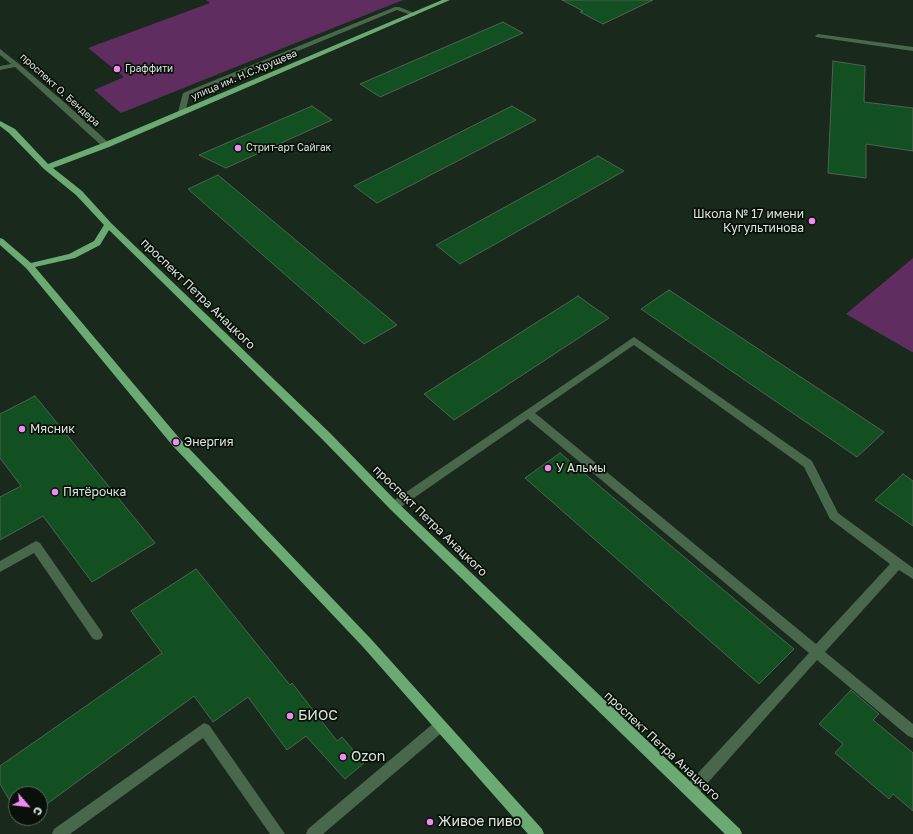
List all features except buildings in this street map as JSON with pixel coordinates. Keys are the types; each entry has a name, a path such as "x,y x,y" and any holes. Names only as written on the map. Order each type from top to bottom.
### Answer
{"main road":[{"name":"улица им. Н.С.Хрущева","path":"47,167 106,145 447,0"},
{"name":"проспект Петра Анацкого","path":"0,122 12,131 47,167 79,193 108,225 326,436 394,506 735,834"},
{"path":"30,266 72,256 97,242 108,225"},
{"path":"0,241 30,266 176,442 367,643 538,834"}],"street":[{"path":"182,112 186,95 397,8 414,14"},
{"path":"818,36 913,49"},
{"name":"проспект О. Бендера","path":"0,51 106,145"},
{"path":"0,68 17,65"},
{"path":"394,506 634,340 808,464 834,516 913,574"},
{"path":"528,413 913,732"},
{"path":"0,567 36,546 97,635"},
{"path":"691,791 898,563"},
{"path":"313,834 440,726"},
{"path":"58,834 204,729 278,834"}],"shaded area":[{"path":"206,0 403,0 121,113 94,90 124,77 88,48 210,3"},
{"path":"913,258 913,352 912,352 846,314"}],"place":[{"name":"Граффити","path":"117,69"},
{"name":"Стрит-арт Сайгак","path":"238,148"},
{"name":"Школа № 17 имени Кугультинова","path":"812,221"},
{"name":"Мясник","path":"22,429"},
{"name":"Энергия","path":"176,442"},
{"name":"У Альмы","path":"548,468"},
{"name":"Пятёрочка","path":"55,492"},
{"name":"БИОС","path":"290,716"},
{"name":"Ozon","path":"343,757"},
{"name":"Живое пиво","path":"430,822"}]}
